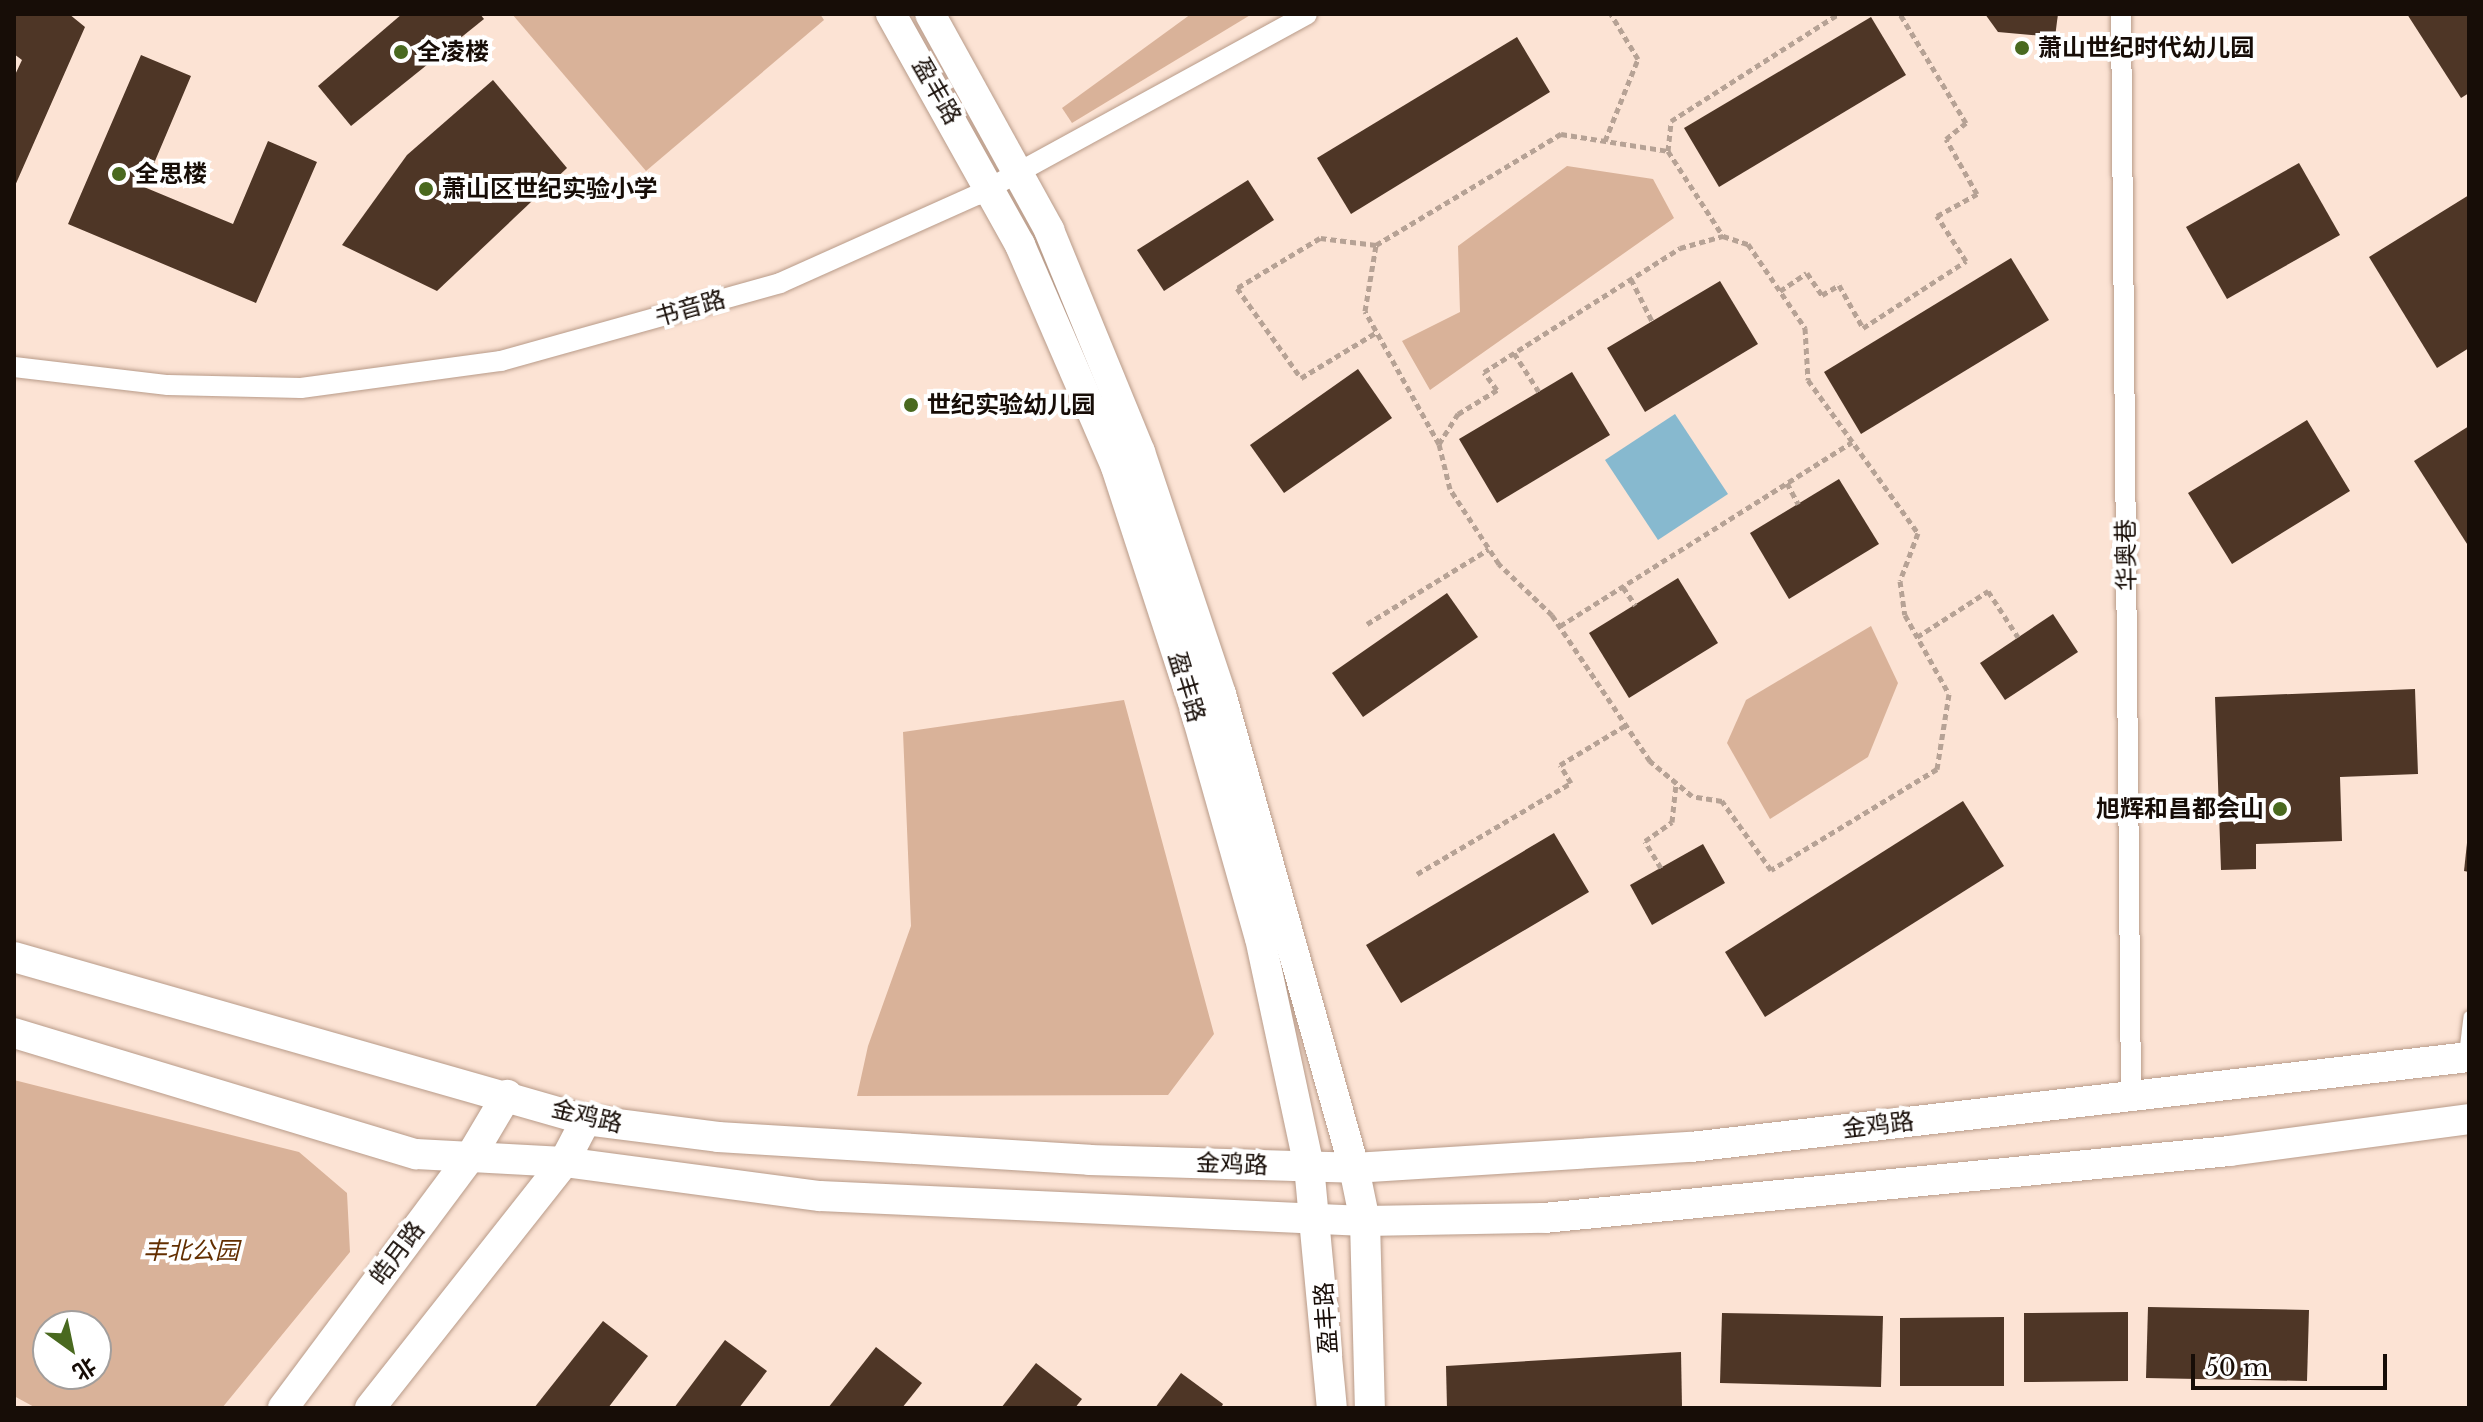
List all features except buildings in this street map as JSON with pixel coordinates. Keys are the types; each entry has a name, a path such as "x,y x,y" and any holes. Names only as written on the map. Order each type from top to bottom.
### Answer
{"main road":[{"name":"盈丰路","path":"891,14 1020,245 1116,467 1175,648 1260,938 1309,1166 1318,1219 1332,1408"},
{"name":"盈丰路","path":"930,14 1020,171 1140,452 1216,679 1354,1168 1365,1221 1370,1408"},
{"name":"金鸡路","path":"14,957 586,1120 733,1138 1089,1160 1354,1168 1691,1147 2466,1058"},
{"name":"金鸡路","path":"14,1033 416,1154 472,1154 564,1162 820,1196 1365,1221 1544,1218 2230,1151 2469,1119"},
{"name":"皓月路","path":"283,1408 472,1154 507,1095"},
{"path":"370,1408 564,1162 586,1120"}],"street":[{"name":"书音路","path":"14,367 168,385 301,388 501,361 780,283 990,188 1307,14"},
{"name":"华奥巷","path":"2121,14 2131,1096"}],"lane":[{"path":"2466,1058 2469,1016"}],"path":[{"path":"1605,141 1638,59 1611,14"},
{"path":"1723,236 1668,151 1671,121 1838,14"},
{"path":"1780,291 1807,273 1822,295 1839,285 1863,328 1966,261 1937,216 1977,194 1946,139 1966,123 1900,14"},
{"path":"1377,332 1301,378 1237,288 1320,238 1376,245 1561,134 1668,151"},
{"path":"1376,245 1365,311 1439,444 1450,489 1489,549 1560,626 1650,761 1692,796 1722,801 1771,870 1937,769 1949,694 1905,615 1900,581 1918,533 1808,380 1805,328 1748,244 1723,236 1680,248 1484,372 1497,390 1458,414 1439,444"},
{"path":"1631,279 1652,321"},
{"path":"1514,353 1539,392"},
{"path":"1560,626 1852,442"},
{"path":"1787,483 1798,504"},
{"path":"1367,624 1489,549"},
{"path":"1623,587 1635,605"},
{"path":"1917,637 1988,591 2018,637"},
{"path":"1417,874 1571,783 1560,765 1626,725"},
{"path":"1661,868 1645,841 1672,822 1676,783"}],"green space":[{"path":"512,14 820,14 824,20 646,171"},
{"path":"1191,14 1252,14 1072,123 1062,108"},
{"path":"1567,166 1653,179 1674,218 1430,390 1402,341 1460,312 1458,246"},
{"path":"1871,626 1898,683 1868,757 1770,819 1727,743 1746,700"},
{"path":"1124,700 1214,1034 1168,1095 857,1096 868,1046 911,926 903,732"},
{"name":"丰北公园","path":"14,1080 299,1152 347,1193 350,1252 222,1408 36,1408 14,1396"}],"water":[{"path":"1675,414 1728,494 1658,540 1605,460"}],"place":[{"name":"萧山世纪时代幼儿园","path":"2022,48"},
{"name":"全凌楼","path":"401,52"},
{"name":"全思楼","path":"119,174"},
{"name":"萧山区世纪实验小学","path":"426,189"},
{"name":"世纪实验幼儿园","path":"911,405"},
{"name":"旭辉和昌都会山","path":"2280,809"}]}
